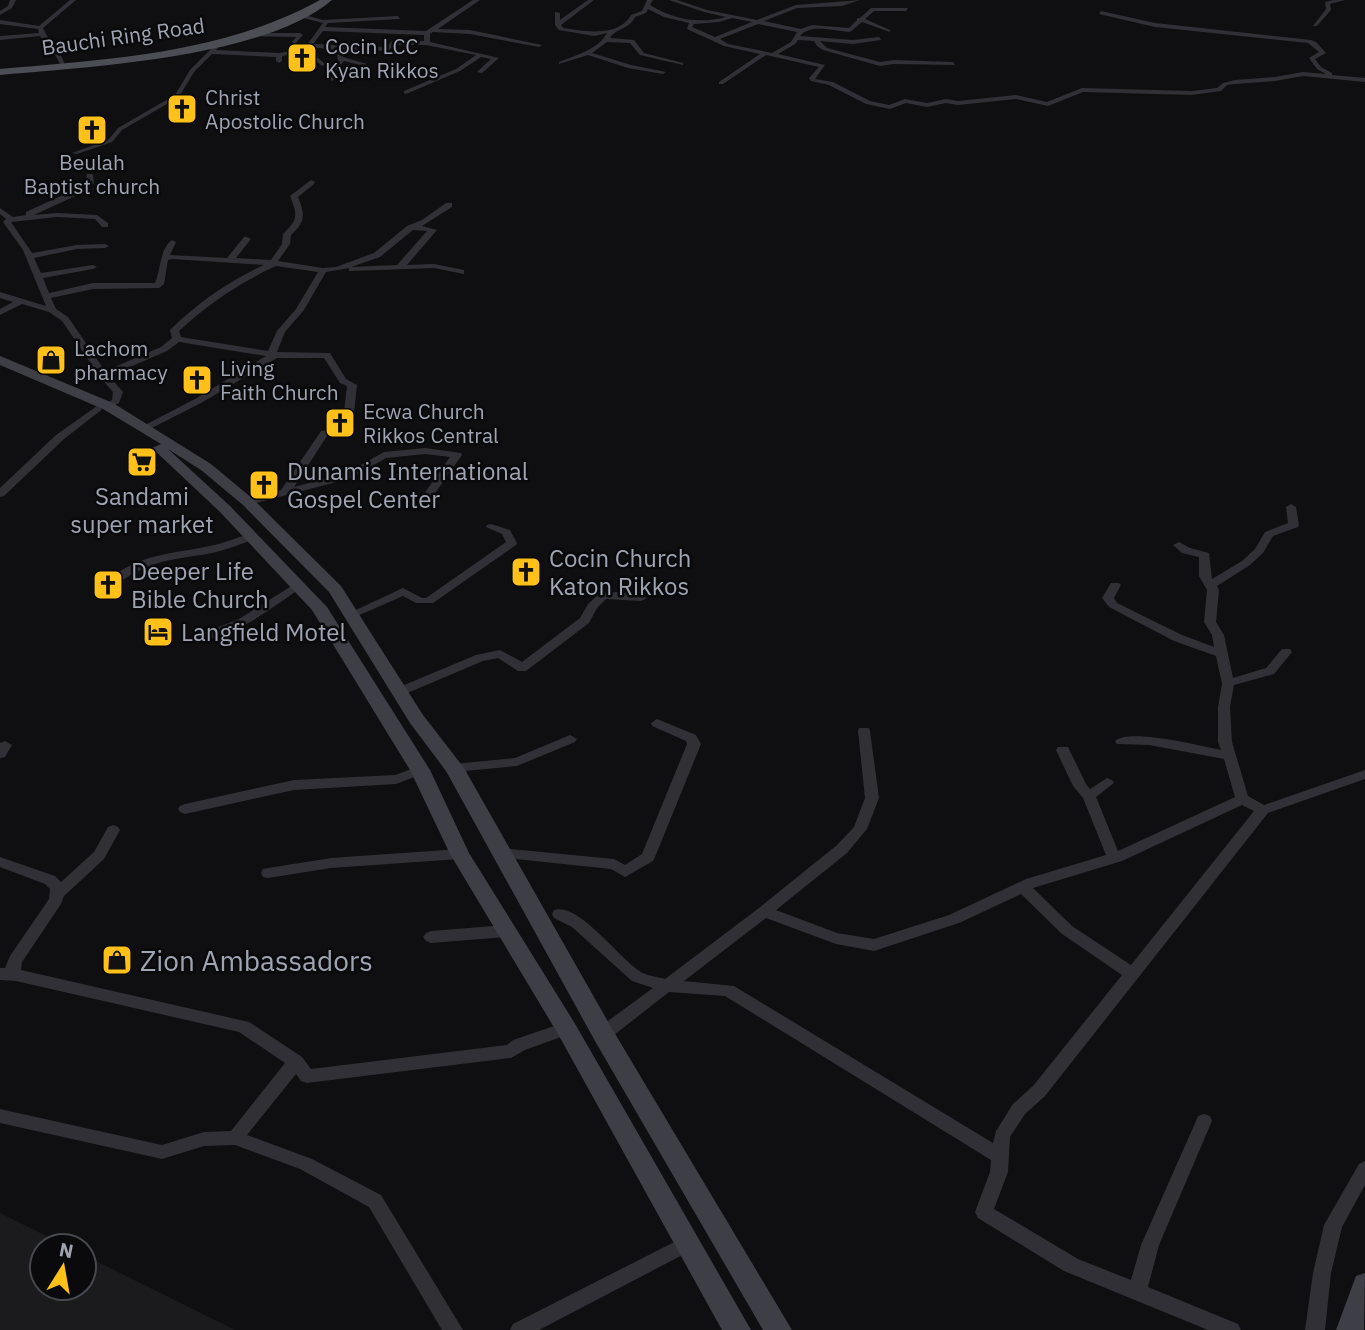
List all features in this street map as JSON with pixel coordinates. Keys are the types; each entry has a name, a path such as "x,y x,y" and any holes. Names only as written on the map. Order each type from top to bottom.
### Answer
{"main road":[{"name":"Bauchi Ring Road","path":"0,72 159,54 221,42 301,16 327,0"},
{"path":"0,360 146,428 206,467 248,502 335,589 416,719 454,768 603,1034 778,1330"},
{"path":"0,369 103,408 167,454 225,509 319,607 420,770 460,854 566,1028 737,1330"},
{"path":"1350,1330 1365,1285"}],"street":[{"path":"0,13 10,7 13,0"},
{"path":"0,37 41,31 73,0"},
{"path":"427,43 429,31 477,0"},
{"path":"558,25 592,0"},
{"path":"672,0 730,17 802,31"},
{"path":"798,0 808,5"},
{"path":"714,39 808,5 844,6 857,0"},
{"path":"1315,25 1329,9 1327,4 1342,0"},
{"path":"558,25 572,32 594,34 611,31 644,12 649,3 662,17 710,24 730,17"},
{"path":"779,28 792,23 850,30 873,9 906,9"},
{"path":"826,17 829,10"},
{"path":"557,13 558,25"},
{"path":"1101,13 1155,25 1309,41 1322,53 1312,58 1319,68 1334,77"},
{"path":"301,16 325,21 398,18"},
{"path":"859,19 888,31"},
{"path":"308,47 325,21"},
{"path":"693,21 690,28 696,33 726,45 823,66 813,80 831,83 868,103 890,107 905,101 927,105 946,100 958,103 1016,97 1048,104 1082,90 1192,93 1219,90 1225,84 1235,82 1296,75 1365,80"},
{"path":"0,22 41,31 55,48 63,65"},
{"path":"721,82 797,38 802,31 814,24"},
{"path":"322,29 470,32 539,45"},
{"path":"561,63 588,53 606,40 611,31"},
{"path":"244,35 300,35 295,42"},
{"path":"797,38 865,42 879,39"},
{"path":"488,56 501,50 498,39"},
{"path":"606,40 632,41 642,54 681,64"},
{"path":"817,41 825,48 880,64 953,64"},
{"path":"75,153 110,141 120,129 177,96 192,71 221,42"},
{"path":"210,52 249,53 279,58 308,47 387,49 392,43 427,43 496,58 481,72"},
{"path":"249,53 258,47"},
{"path":"308,47 322,64"},
{"path":"331,47 339,49 340,58 331,73 332,79"},
{"path":"588,53 630,67 663,72"},
{"path":"406,92 458,70 479,56"},
{"path":"340,58 365,64"},
{"path":"0,227 81,190 90,183 90,176"},
{"path":"177,339 174,331 215,294 274,263 286,244 287,234 298,224 300,211 295,196 312,182"},
{"path":"337,269 377,255 413,227 449,205"},
{"path":"0,210 13,221 52,310"},
{"path":"13,221 97,216 104,225"},
{"path":"400,267 433,230 413,227"},
{"path":"230,260 247,239"},
{"path":"47,296 93,286 160,285 165,258 172,242"},
{"path":"30,256 77,247 105,246"},
{"path":"165,258 200,257 323,270 434,266 461,272"},
{"path":"38,276 93,267"},
{"path":"275,355 272,352 281,331 300,310 323,270"},
{"path":"0,295 52,310 65,320 103,376 118,392 116,401 60,437 0,494"},
{"path":"0,312 21,301"},
{"path":"103,376 164,349 177,339 275,355 327,355 343,381 352,385 347,432 324,433 285,492"},
{"path":"146,428 198,401 275,355"},
{"path":"248,502 348,476 384,455 425,451 457,455 424,501"},
{"path":"1211,585 1259,551 1269,534 1294,525 1292,508"},
{"path":"351,615 403,591 420,601 429,601 512,542 506,532 491,527"},
{"path":"113,582 134,567 156,558 213,549 251,537"},
{"path":"1179,545 1186,551 1205,555 1205,576 1213,590 1210,622 1218,635 1228,682 1224,707 1225,742 1242,799 1263,810"},
{"path":"207,636 243,622 298,585"},
{"path":"1115,585 1108,598 1113,605 1178,638 1222,654"},
{"path":"401,691 481,658 500,654 522,668 585,620 592,606 603,596 617,594 641,598"},
{"path":"1228,682 1270,671 1286,652"},
{"path":"501,853 614,864 625,872 649,857 694,744 691,738 657,723"},
{"path":"603,1034 764,912 842,849 860,829 872,798 864,731"},
{"path":"454,768 517,762 570,739"},
{"path":"1122,741 1149,741 1229,756"},
{"path":"1063,750 1080,786 1089,796 1114,858"},
{"path":"185,809 294,785 386,780 420,770"},
{"path":"1231,1330 1071,1265 984,1212 999,1172 1002,1136 1019,1109 1039,1091 1263,810 1365,774"},
{"path":"1089,796 1107,783"},
{"path":"764,912 836,939 874,945 954,919 1023,887 1114,858 1242,799"},
{"path":"113,830 99,855 59,892 8,975 243,1027 296,1062 307,1076 511,1051 566,1028"},
{"path":"268,873 331,863 460,854"},
{"path":"0,862 50,880 58,887 59,892"},
{"path":"1023,887 1067,930 1132,974"},
{"path":"559,914 577,923 638,977 669,986 728,990 1000,1156"},
{"path":"431,937 506,931"},
{"path":"235,1138 296,1062"},
{"path":"0,1116 162,1152 204,1139 235,1138 306,1164 374,1202 453,1330"},
{"path":"1137,1292 1150,1245 1204,1121"},
{"path":"1315,1330 1320,1286 1333,1225 1365,1169"},
{"path":"520,1330 686,1244"}],"shaded area":[{"path":"0,1213 39,1232 28,1232 28,1302 98,1302 98,1262 235,1330 0,1330"}],"place":[{"name":"Cocin LCC Kyan Rikkos","path":"302,58"},
{"name":"Christ Apostolic Church","path":"182,109"},
{"name":"Beulah Baptist church","path":"92,130"},
{"name":"Lachom pharmacy","path":"51,360"},
{"name":"Living Faith Church","path":"197,380"},
{"name":"Ecwa Church Rikkos Central","path":"340,423"},
{"name":"Sandami super market","path":"142,462"},
{"name":"Dunamis International Gospel Center","path":"264,485"},
{"name":"Cocin Church Katon Rikkos","path":"526,572"},
{"name":"Deeper Life Bible Church","path":"108,585"},
{"name":"Langfield Motel","path":"158,632"},
{"name":"Zion Ambassadors","path":"117,960"}]}
